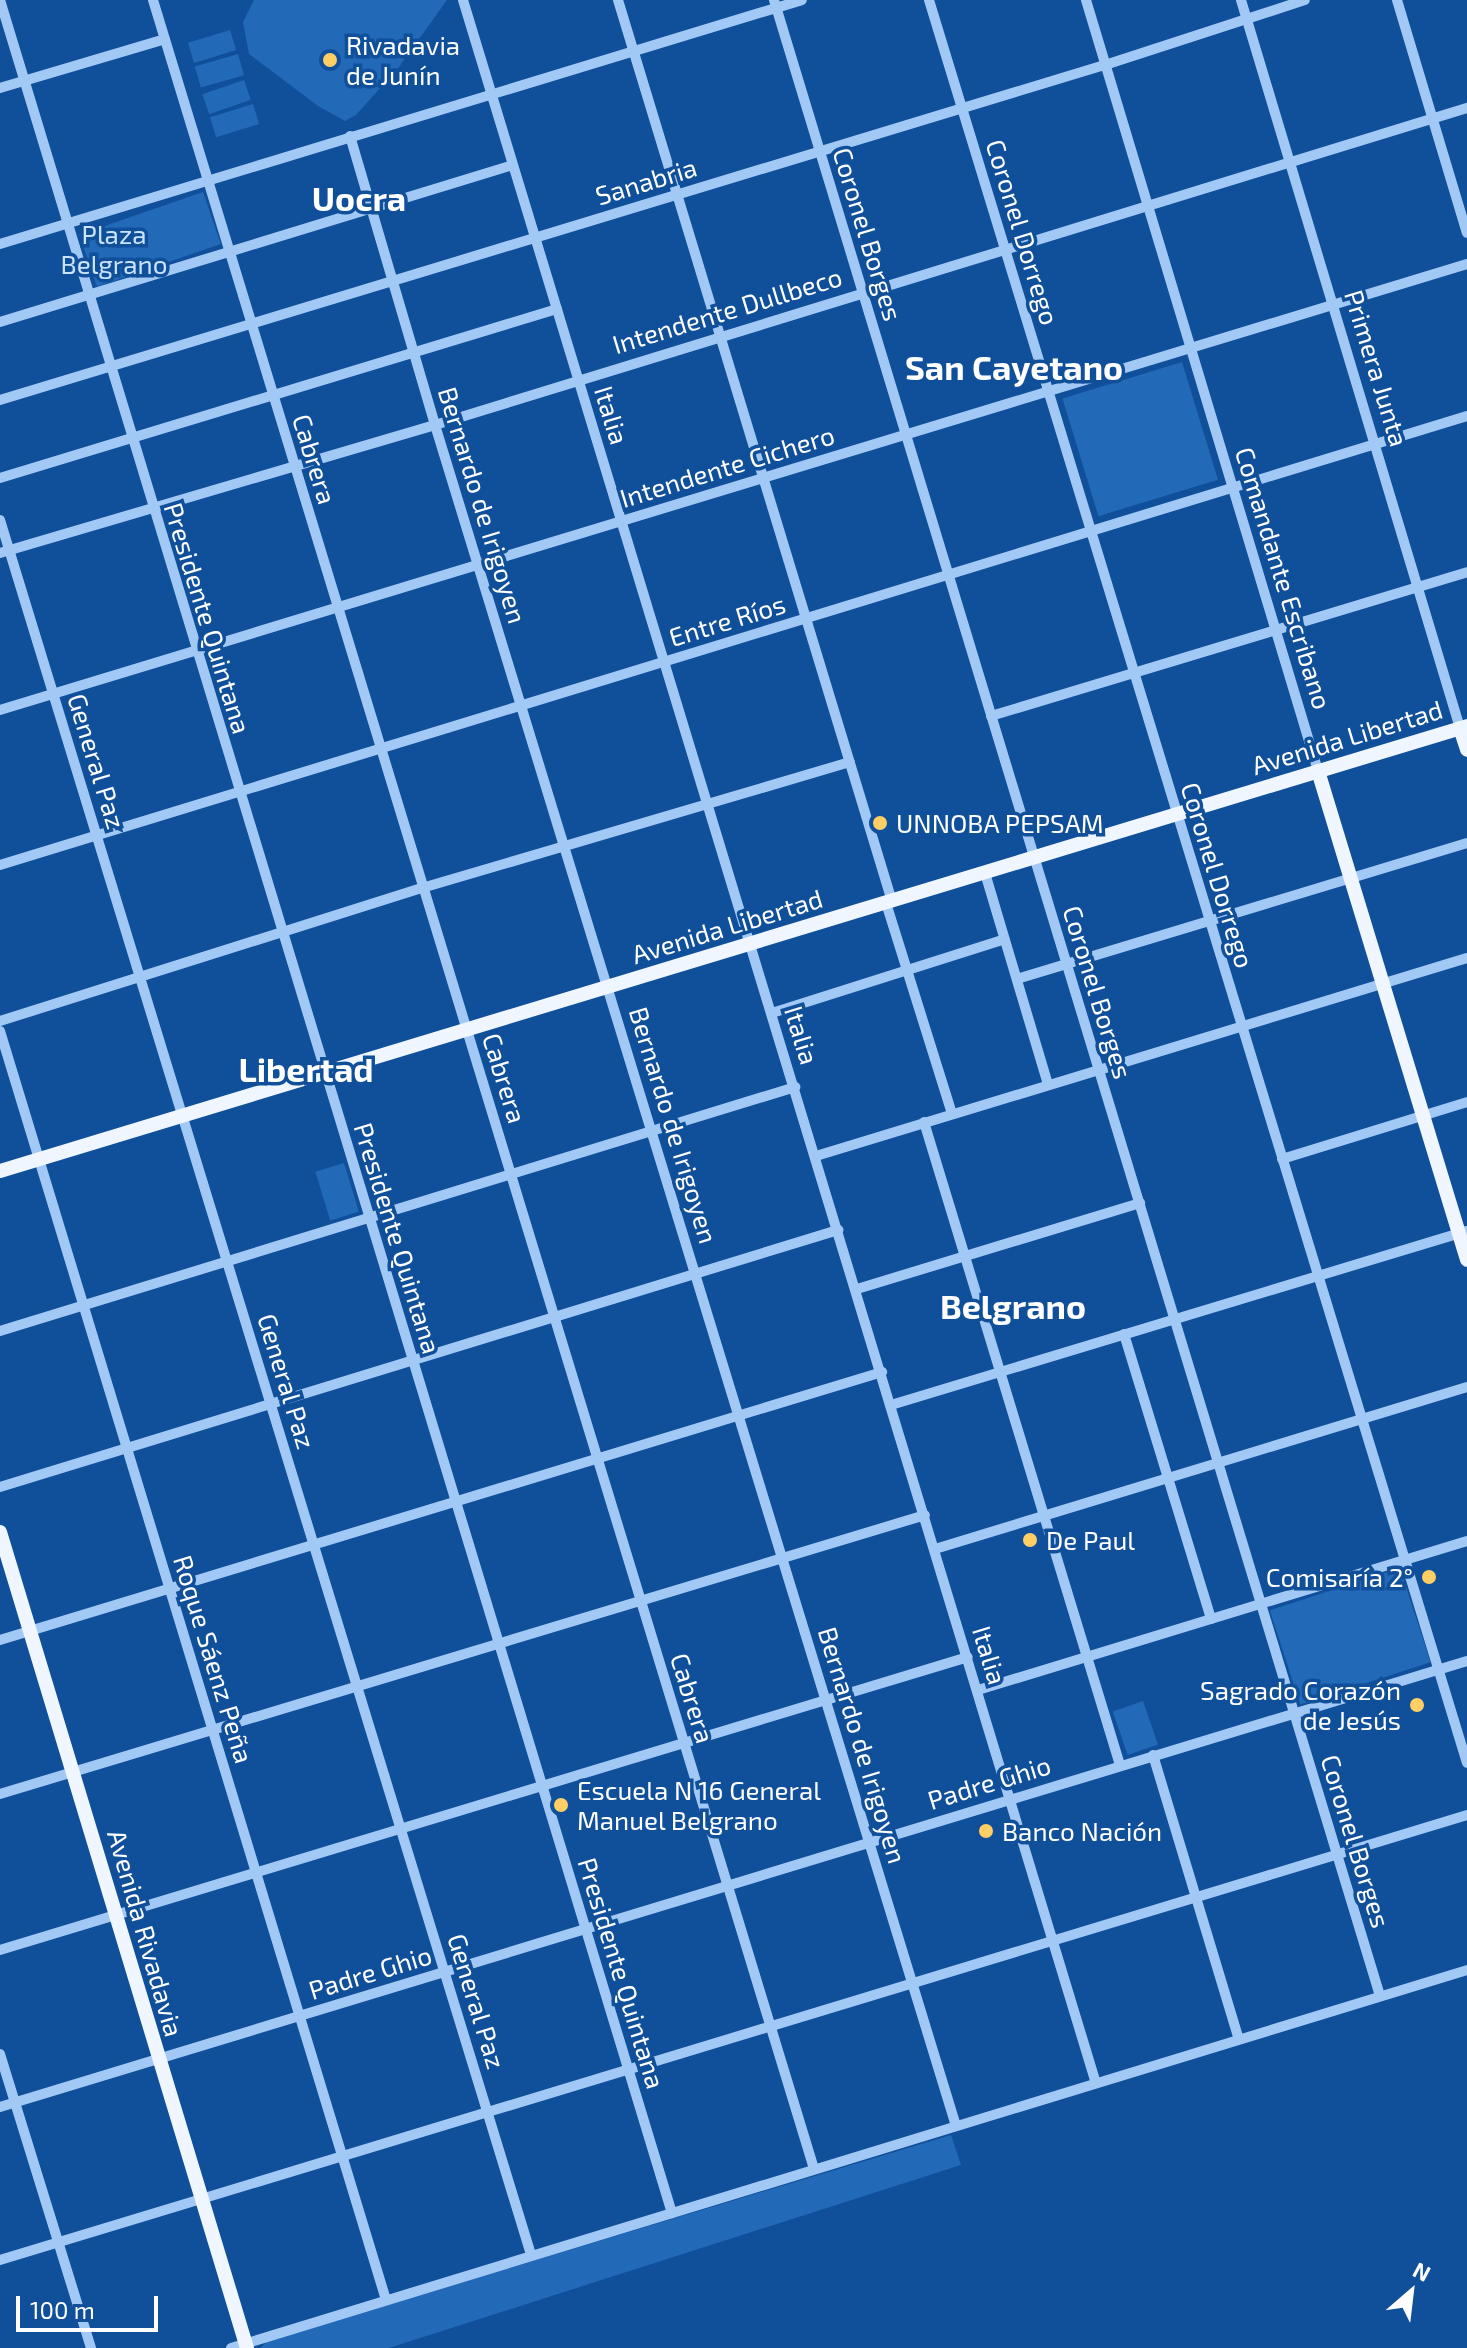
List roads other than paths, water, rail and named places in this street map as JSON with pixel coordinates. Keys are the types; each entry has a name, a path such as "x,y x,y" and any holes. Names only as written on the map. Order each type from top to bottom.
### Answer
{"main road":[{"name":"Primera Junta","path":"1464,727 1467,750"},
{"name":"Avenida Libertad","path":"0,1171 1464,727"},
{"name":"Comandante Escribano","path":"1318,771 1423,1115 1463,1232 1467,1260"},
{"name":"Avenida Rivadavia","path":"0,1532 200,2199 241,2346"}],"street":[{"name":"Presidente Quintana","path":"0,0 195,651 672,2213"},
{"name":"Cabrera","path":"153,0 814,2169"},
{"name":"Italia","path":"463,0 1096,2083"},
{"path":"618,0 850,762 907,970 952,1114"},
{"path":"0,244 775,4 802,0"},
{"name":"Coronel Dorrego","path":"929,0 1467,1763"},
{"name":"Comandante Escribano","path":"1086,0 1318,771"},
{"name":"Primera Junta","path":"1241,0 1418,587 1464,727"},
{"name":"Sanabria","path":"0,400 1105,65 1305,0"},
{"path":"1397,0 1467,233"},
{"name":"Coronel Borges","path":"775,4 1380,1996"},
{"path":"0,88 165,39"},
{"name":"Intendente Dullbeco","path":"5,551 435,425 1467,108"},
{"name":"Bernardo de Irigoyen","path":"350,136 435,425 956,2126"},
{"path":"0,322 513,165"},
{"name":"Intendente Cichero","path":"0,710 1467,264"},
{"path":"0,478 557,309"},
{"name":"Entre Ríos","path":"0,865 1467,416"},
{"name":"General Paz","path":"0,520 5,551 97,836 531,2255"},
{"path":"991,716 1467,572"},
{"path":"0,1021 422,888 850,762"},
{"path":"1017,979 1467,843"},
{"path":"985,873 1048,1084"},
{"path":"772,1013 1005,939"},
{"path":"816,1156 1467,958"},
{"name":"Roque Sáenz Peña","path":"0,1031 386,2300"},
{"path":"0,1331 795,1087"},
{"path":"1282,1159 1467,1102"},
{"path":"924,1122 1120,1765"},
{"path":"857,1289 1140,1203"},
{"path":"0,1487 838,1230"},
{"path":"891,1405 1463,1232"},
{"path":"1124,1334 1211,1619"},
{"path":"0,1640 882,1372"},
{"path":"935,1549 1467,1387"},
{"path":"0,1794 925,1515"},
{"path":"978,1690 1467,1541"},
{"path":"0,1950 968,1657"},
{"name":"Padre Ghio","path":"0,2107 1467,1661"},
{"path":"1153,1755 1239,2039"},
{"path":"0,2260 1467,1815"},
{"path":"241,2346 1467,1970"},
{"path":"0,2054 91,2348"}],"place":[{"name":"Rivadavia de Junín","path":"330,60"},
{"name":"UNNOBA PEPSAM","path":"880,823"},
{"name":"De Paul","path":"1030,1540"},
{"name":"Comisaría 2°","path":"1429,1577"},
{"name":"Sagrado Corazón de Jesús","path":"1417,1705"},
{"name":"Escuela N 16 General Manuel Belgrano","path":"561,1805"},
{"name":"Banco Nación","path":"986,1831"}],"district":[{"name":"Uocra","path":"359,198"},
{"name":"San Cayetano","path":"1014,367"},
{"name":"Libertad","path":"306,1069"},
{"name":"Belgrano","path":"1013,1306"}],"park label":[{"name":"Plaza Belgrano","path":"114,249"}]}
